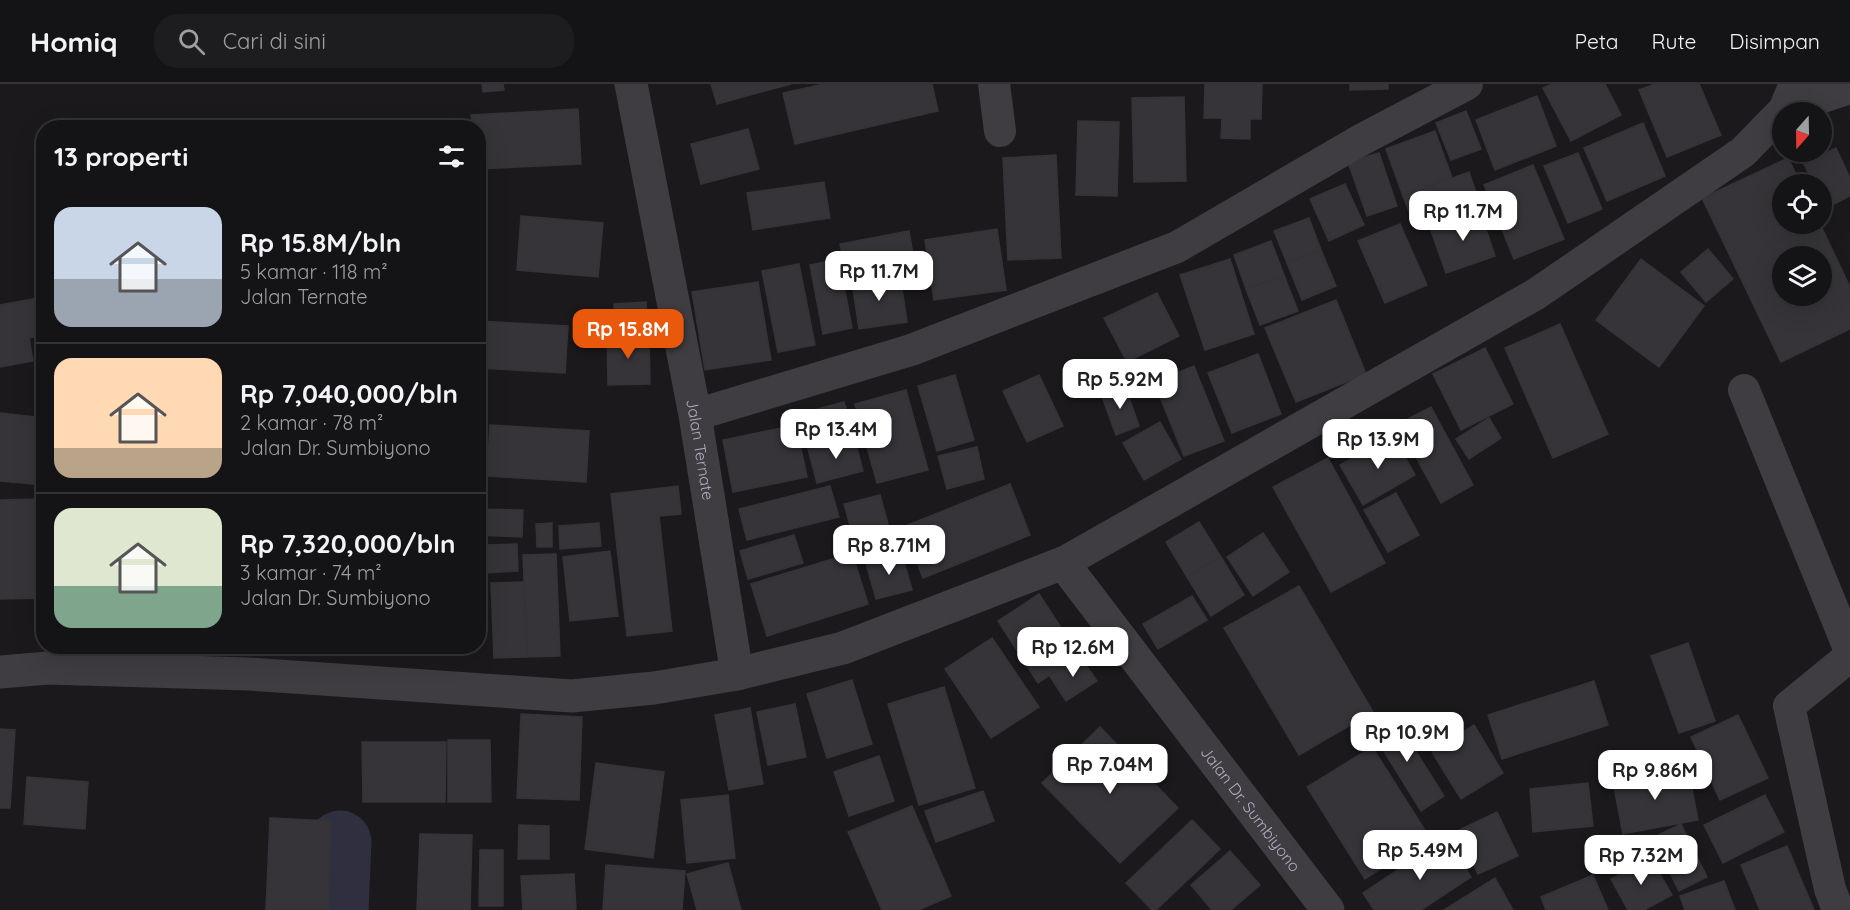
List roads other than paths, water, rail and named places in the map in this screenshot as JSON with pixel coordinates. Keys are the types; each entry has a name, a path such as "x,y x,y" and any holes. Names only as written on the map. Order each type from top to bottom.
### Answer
{"street":[{"name":"Jalan Ternate","path":"631,84 695,415 737,674"},
{"path":"994,84 1000,131"},
{"path":"695,415 911,350 1177,247 1359,141 1467,84"},
{"path":"0,672 48,668 248,674 572,696 654,688 737,674 843,648 1063,563 1536,294 1743,152 1789,97 1850,88"},
{"path":"1744,390 1850,651"},
{"name":"Jalan Dr. Sumbiyono","path":"1063,563 1328,910"},
{"path":"1838,910 1830,889 1789,706 1850,657"}],"waterway":[{"path":"337,910 340,842"}]}
